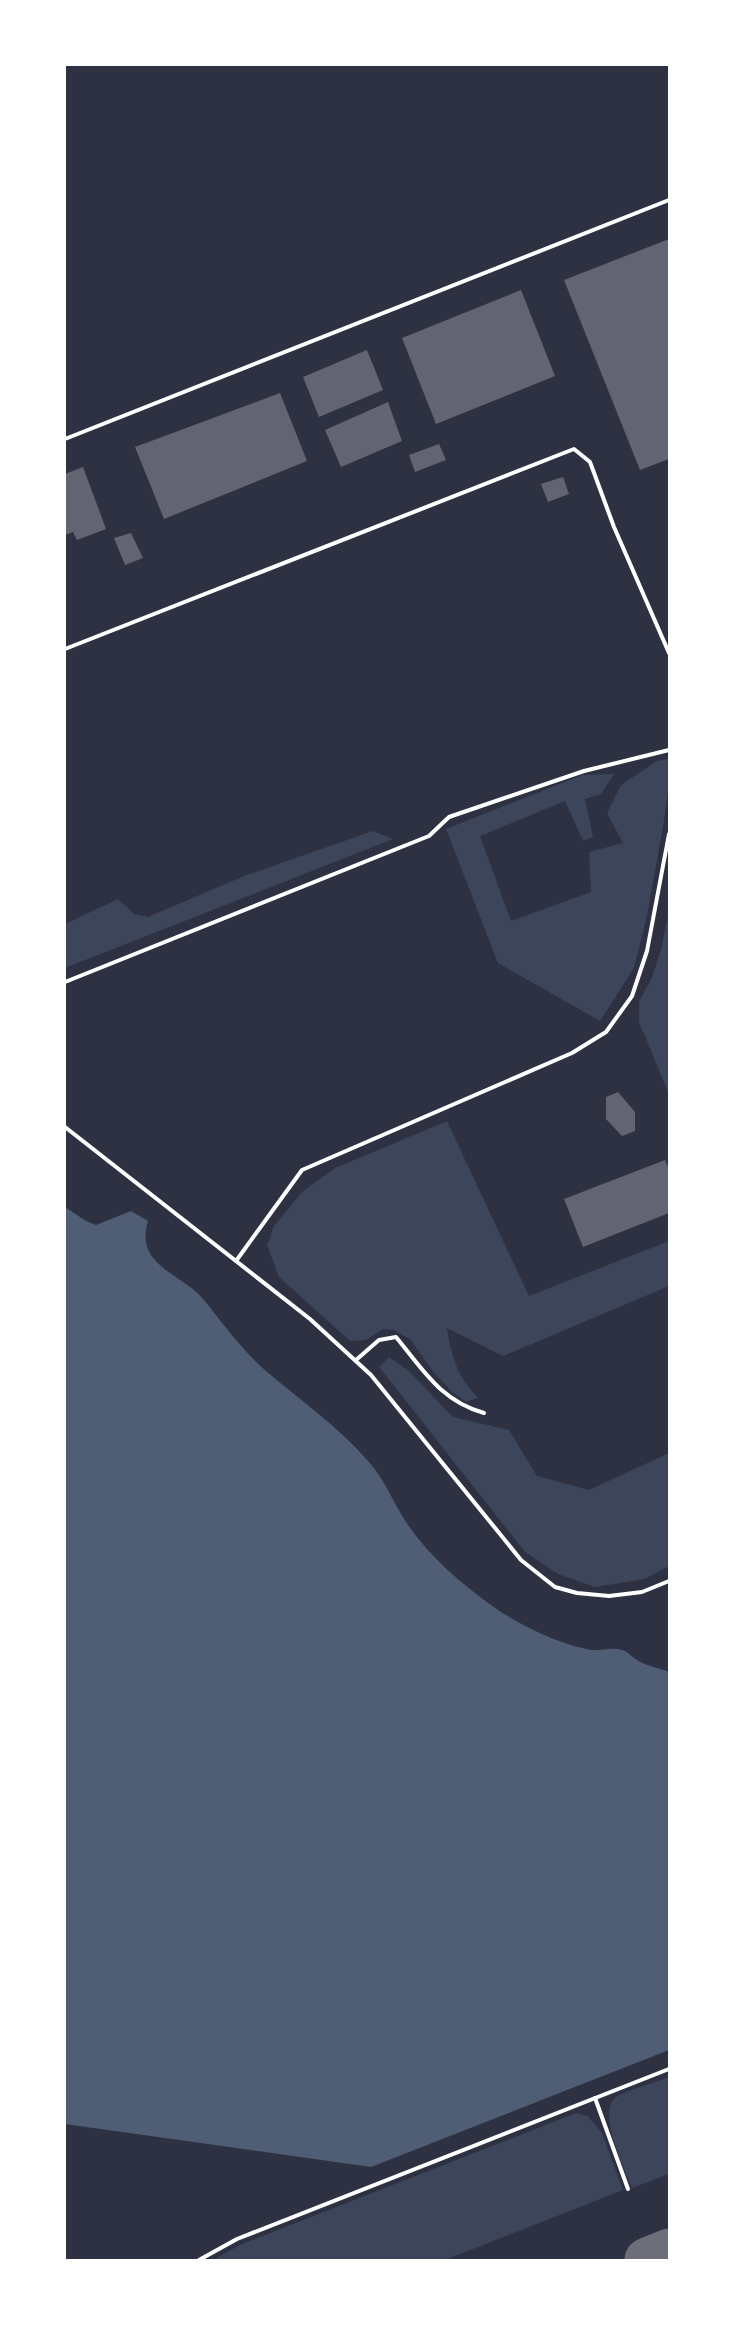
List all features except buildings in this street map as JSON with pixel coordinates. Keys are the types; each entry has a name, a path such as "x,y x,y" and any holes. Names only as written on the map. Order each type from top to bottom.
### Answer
{"lane":[{"path":"65,439 669,200"},
{"path":"65,649 574,449 590,462 614,527 669,653"},
{"path":"65,982 429,836 449,817 584,771 669,750"},
{"path":"236,1261 302,1170 572,1053 606,1032 632,996 648,951 669,834"},
{"path":"65,1127 310,1319 356,1360 389,1397 521,1560 555,1587 576,1593 609,1596 642,1592 669,1581"},
{"path":"356,1360 379,1340 396,1337 440,1391 466,1408 484,1413"},
{"path":"199,2260 237,2239 669,2069"},
{"path":"595,2098 628,2189"}],"shaded area":[{"path":"669,759 669,784 664,821 647,916 634,968 600,1021 498,963 446,829 582,775 614,774 601,794 585,799 593,837 583,841 565,801 480,836 511,921 591,892 589,852 623,843 607,813 621,785 657,761"},
{"path":"373,831 393,839 65,968 65,924 118,899 134,914 148,917 244,876"},
{"path":"669,910 669,1094 639,1022 639,1002 652,977 661,950"},
{"path":"447,1121 529,1296 669,1241 669,1286 503,1356 447,1328 451,1349 460,1374 478,1398 466,1402 451,1391 432,1370 411,1340 394,1330 383,1329 366,1340 350,1341 279,1277 267,1245 274,1226 303,1191 335,1168"},
{"path":"65,1207 86,1221 96,1225 131,1211 148,1221 145,1236 148,1249 154,1259 204,1300 233,1337 257,1363 332,1425 356,1448 379,1475 415,1535 436,1559 472,1591 508,1616 556,1640 592,1650 621,1650 641,1662 669,1672 669,2050 371,2167 65,2124"},
{"path":"389,1357 410,1372 453,1417 509,1430 537,1476 589,1490 669,1453 669,1566 645,1579 595,1587 558,1574 525,1552 379,1367"},
{"path":"669,2077 669,2174 632,2188 614,2142 609,2116 610,2105 619,2095"},
{"path":"576,2113 588,2116 602,2133 623,2190 445,2260 213,2260 242,2244"}],"taxiway":[{"path":"647,2260 669,2251"}]}
